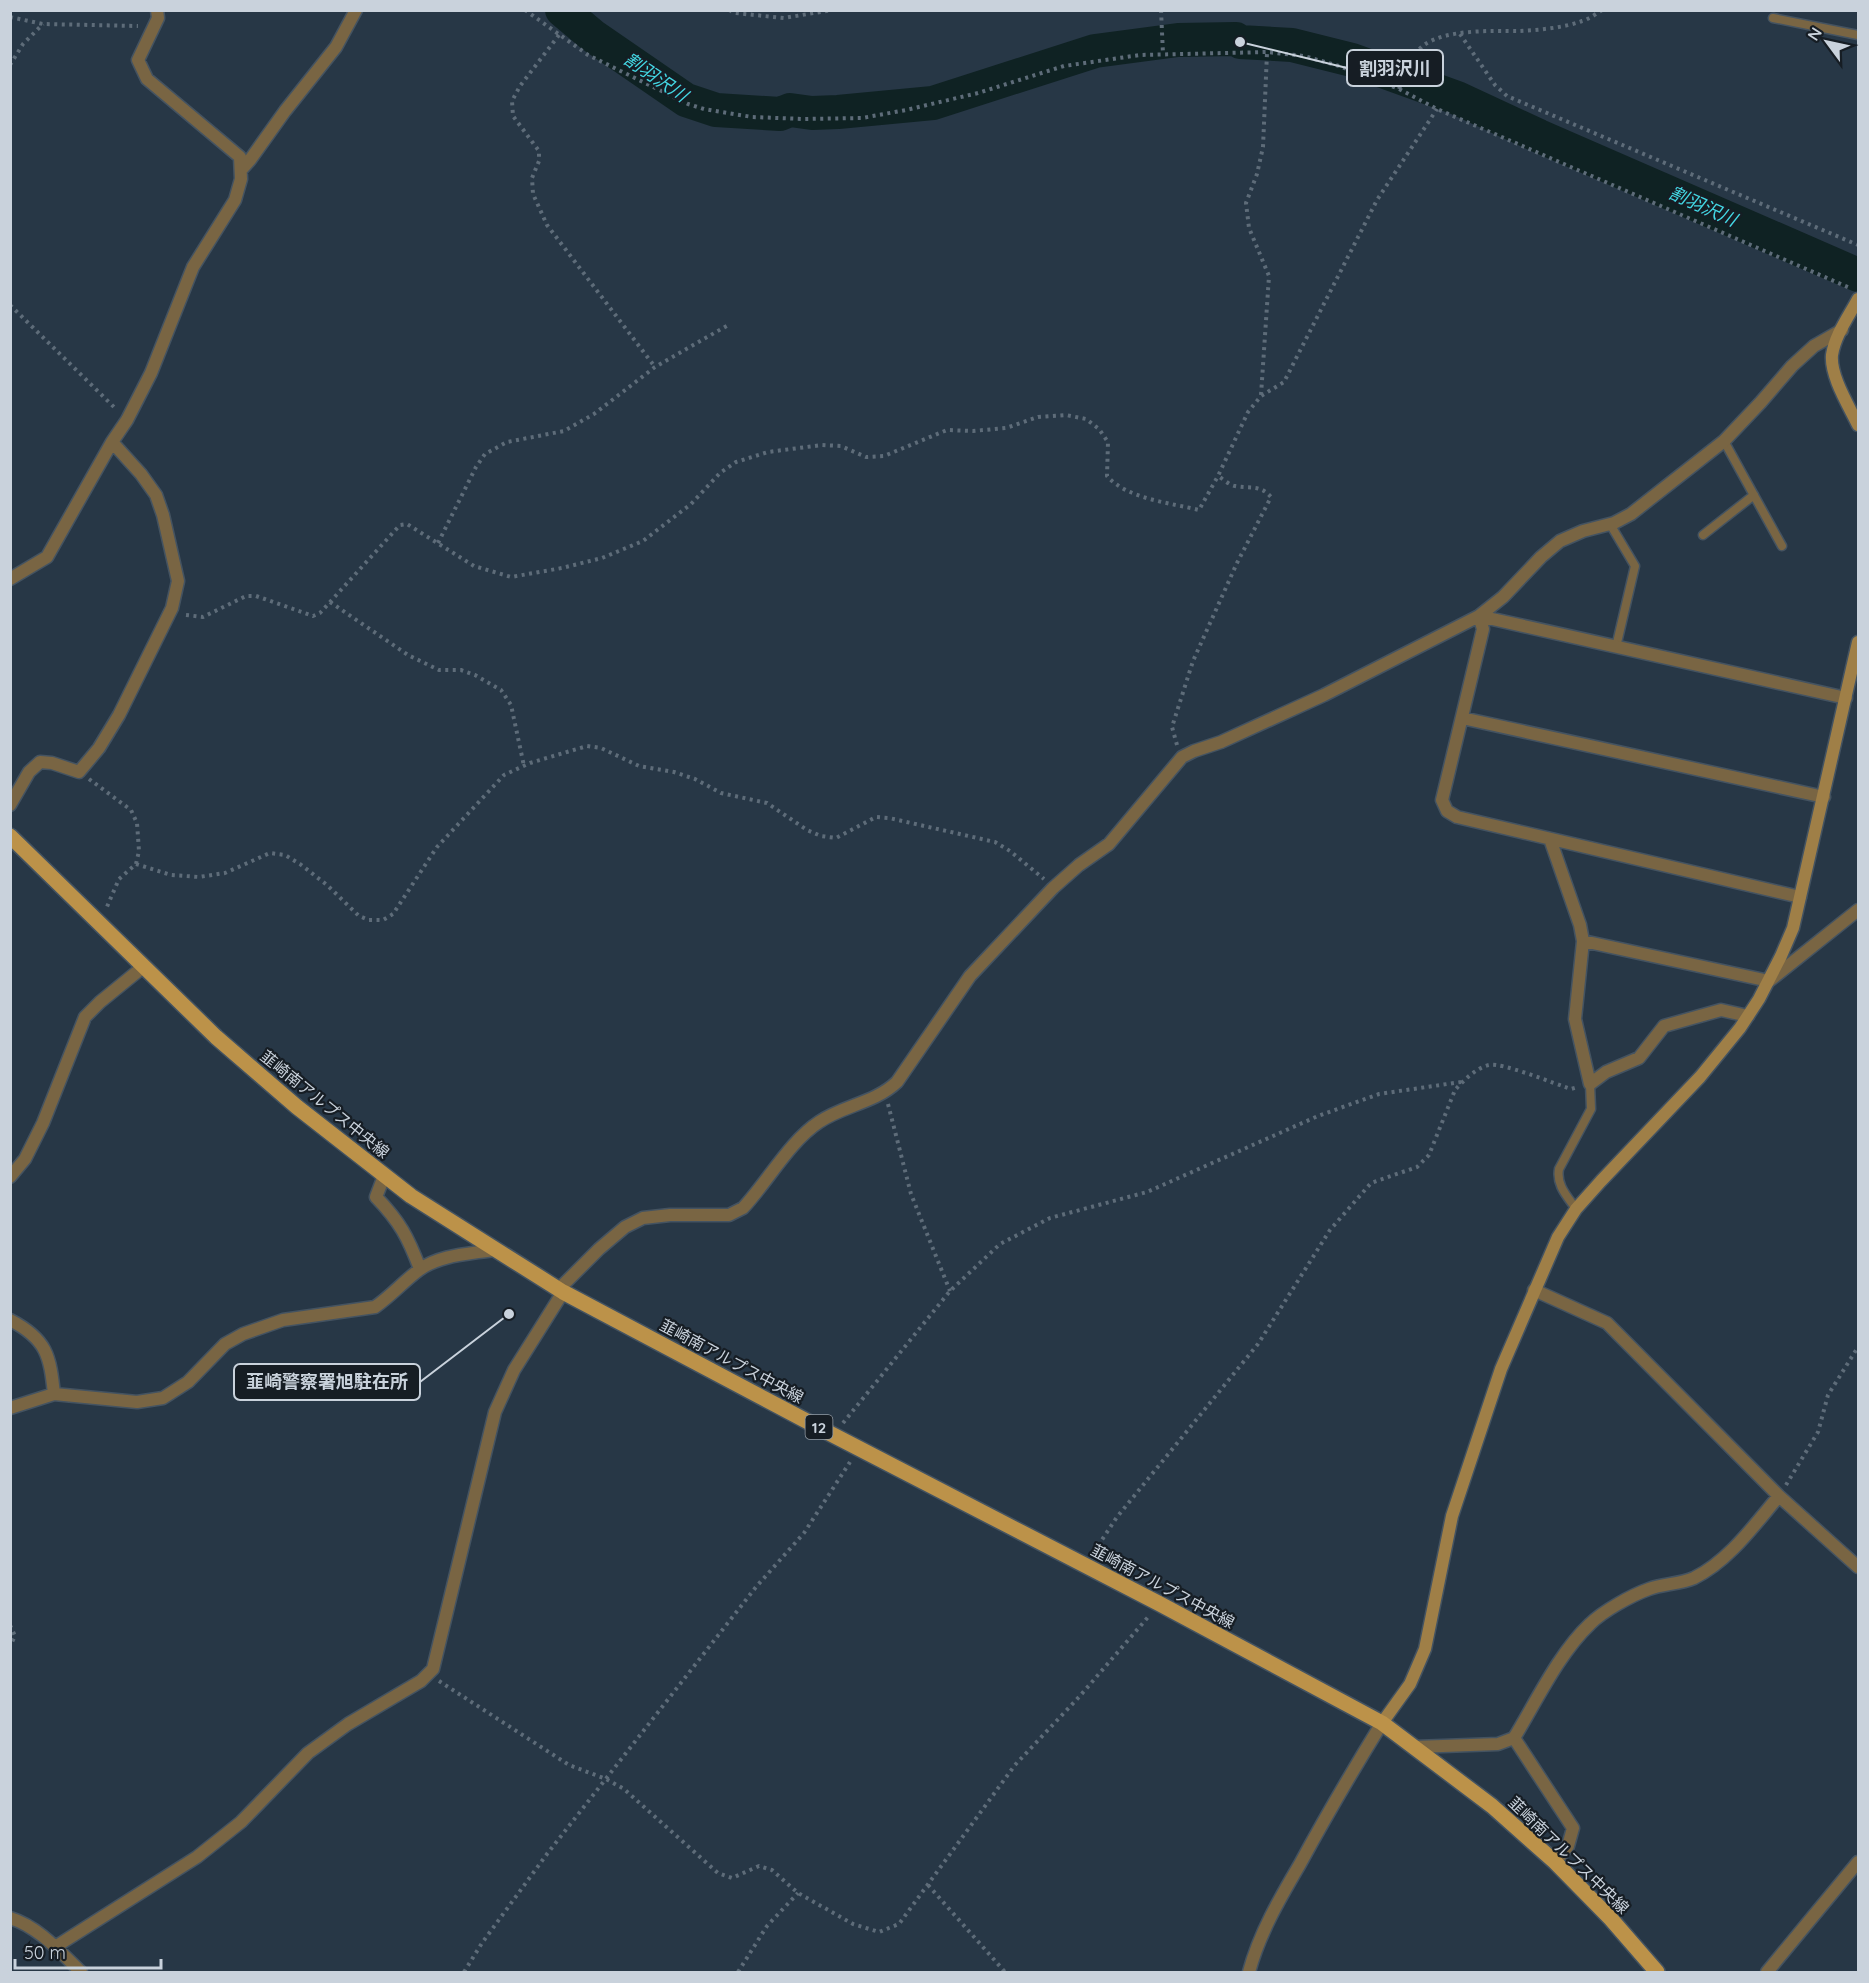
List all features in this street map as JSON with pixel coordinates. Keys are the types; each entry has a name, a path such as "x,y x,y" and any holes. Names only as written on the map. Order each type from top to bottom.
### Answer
{"main road":[{"name":"韮崎南アルプス中央線","path":"10,836 216,1037 270,1084 411,1196 560,1291 1086,1565 1382,1724 1492,1806 1556,1862 1611,1919 1657,1972"}],"street":[{"path":"10,579 47,556 127,420 151,373 193,267 235,200 241,179 240,157 147,79 138,60 158,18 158,10"},
{"path":"241,170 336,47 356,10"},
{"path":"1858,299 1832,356 1834,374 1858,425"},
{"path":"56,1947 197,1857 241,1822 308,1753 348,1724 421,1680 433,1669 495,1412 514,1370 560,1291 599,1249 626,1227 643,1218 670,1215 729,1215 743,1208 806,1131 822,1120 885,1093 897,1082 970,976 1053,888 1079,865 1109,844 1182,757 1221,742 1324,695 1479,616 1503,597 1541,557 1560,541 1610,524 1631,514 1724,441 1792,366 1814,346 1842,330"},
{"path":"10,805 29,772 40,762 52,762 79,771 99,748 119,715 169,614 178,580 163,514 156,495 141,474 112,442"},
{"path":"1479,616 1846,698"},
{"path":"1479,616 1483,629 1442,800 1448,811 1457,817 1800,897"},
{"path":"1249,1972 1253,1955 1278,1902 1346,1781 1410,1684 1425,1649 1452,1516 1500,1370 1558,1238 1576,1209 1700,1077 1748,1016 1781,956 1793,928 1858,642"},
{"path":"1462,718 1824,798"},
{"path":"1550,839 1580,925 1583,941 1575,1019 1590,1084 1606,1072 1639,1058 1664,1026 1721,1010 1748,1016"},
{"path":"1768,981 1858,910"},
{"path":"1583,941 1768,981"},
{"path":"10,1177 25,1159 43,1123 85,1017 143,967"},
{"path":"384,1176 376,1197 392,1214 409,1239 420,1269"},
{"path":"10,1408 54,1394 137,1402 163,1398 188,1382 225,1344 243,1334 283,1320 375,1307 420,1269 447,1258 493,1250"},
{"path":"1534,1290 1607,1323 1779,1496 1858,1567"},
{"path":"10,1320 27,1330 46,1351 51,1366 54,1394"},
{"path":"1415,1747 1498,1744 1514,1738 1569,1647 1591,1622 1648,1589 1693,1578 1711,1566 1743,1539 1779,1496"},
{"path":"1514,1738 1573,1828 1568,1846 1556,1862"},
{"path":"1767,1972 1858,1862"},
{"path":"10,1918 21,1922 56,1947 81,1972"}],"lane":[{"path":"1773,18 1858,34"},
{"path":"1724,441 1782,546"},
{"path":"1703,535 1754,495"},
{"path":"1610,524 1635,566 1616,647"},
{"path":"1576,1209 1562,1190 1557,1178 1559,1169 1591,1109 1590,1084"}],"path":[{"path":"525,10 588,55 688,104 752,117 862,118 978,93 1064,66 1140,55 1267,52 1304,57 1339,66 1399,89 1437,109 1858,292"},
{"path":"729,10 735,13 784,18 832,10"},
{"path":"1399,89 1415,54 1438,39 1478,31 1520,31 1554,27 1583,21 1602,10"},
{"path":"1161,13 1163,54"},
{"path":"10,17 43,24 103,27 154,26"},
{"path":"10,65 23,44 43,24"},
{"path":"1460,34 1495,85 1507,96 1858,245"},
{"path":"559,35 520,86 512,101 513,116 539,151 540,161 532,178 533,194 547,225 655,367"},
{"path":"1261,396 1269,276 1249,228 1246,203 1257,174 1263,147 1267,52"},
{"path":"169,614 203,617 246,596 256,596 313,616 320,613 400,525 408,524 474,566 511,577 562,568 602,558 643,541 691,504 720,473 736,462 768,452 822,446 841,446 866,457 884,456 947,430 974,431 1006,428 1038,417 1066,415 1086,419 1099,429 1108,442 1107,476 1115,485 1126,492 1199,510 1248,412 1261,396 1284,382 1377,200 1437,109"},
{"path":"10,305 127,420"},
{"path":"438,543 476,467 485,454 507,442 564,431 594,414 655,367 730,324"},
{"path":"1182,757 1172,727 1192,661 1237,563 1271,497 1265,490 1253,486 1233,486 1218,476"},
{"path":"330,602 408,655 438,670 461,670 475,675 501,690 511,705 524,766"},
{"path":"136,864 171,874 199,877 225,873 270,853 285,855 327,885 359,916 369,920 383,920 393,914 437,848 504,775 524,766 587,746 601,748 639,766 674,772 695,779 721,792 768,803 807,830 821,836 836,838 876,817 995,842 1010,851 1053,888"},
{"path":"79,771 131,810 137,823 139,852 136,864 118,879 100,924"},
{"path":"1086,1565 1117,1517 1258,1344 1330,1230 1371,1182 1416,1167 1429,1155 1455,1090 1462,1082 1490,1065 1503,1066 1571,1089 1590,1084"},
{"path":"833,1435 950,1291 999,1244 1050,1218 1147,1192 1318,1116 1379,1094 1462,1082"},
{"path":"885,1093 911,1194 950,1291"},
{"path":"1779,1496 1818,1432 1828,1395 1858,1347"},
{"path":"464,1972 514,1898 606,1779 756,1587 804,1533 858,1448"},
{"path":"428,1674 569,1765 606,1779 624,1789 718,1873 732,1878 759,1866 772,1870 798,1893 853,1924 879,1932 899,1924 1015,1765 1079,1697 1160,1604"},
{"path":"10,1625 15,1636 10,1646"},
{"path":"928,1885 1005,1972"},
{"path":"738,1972 767,1926 798,1893"}],"waterway":[{"name":"割羽沢川","path":"562,10 593,36 686,100 716,110 780,114 790,110 812,113 838,112 933,103 1095,51 1178,40 1236,39 1240,42 1292,45 1352,60 1457,98 1858,275"}],"place":[{"name":"割羽沢川","path":"1240,42"},
{"name":"韮崎警察署旭駐在所","path":"509,1314"}]}
